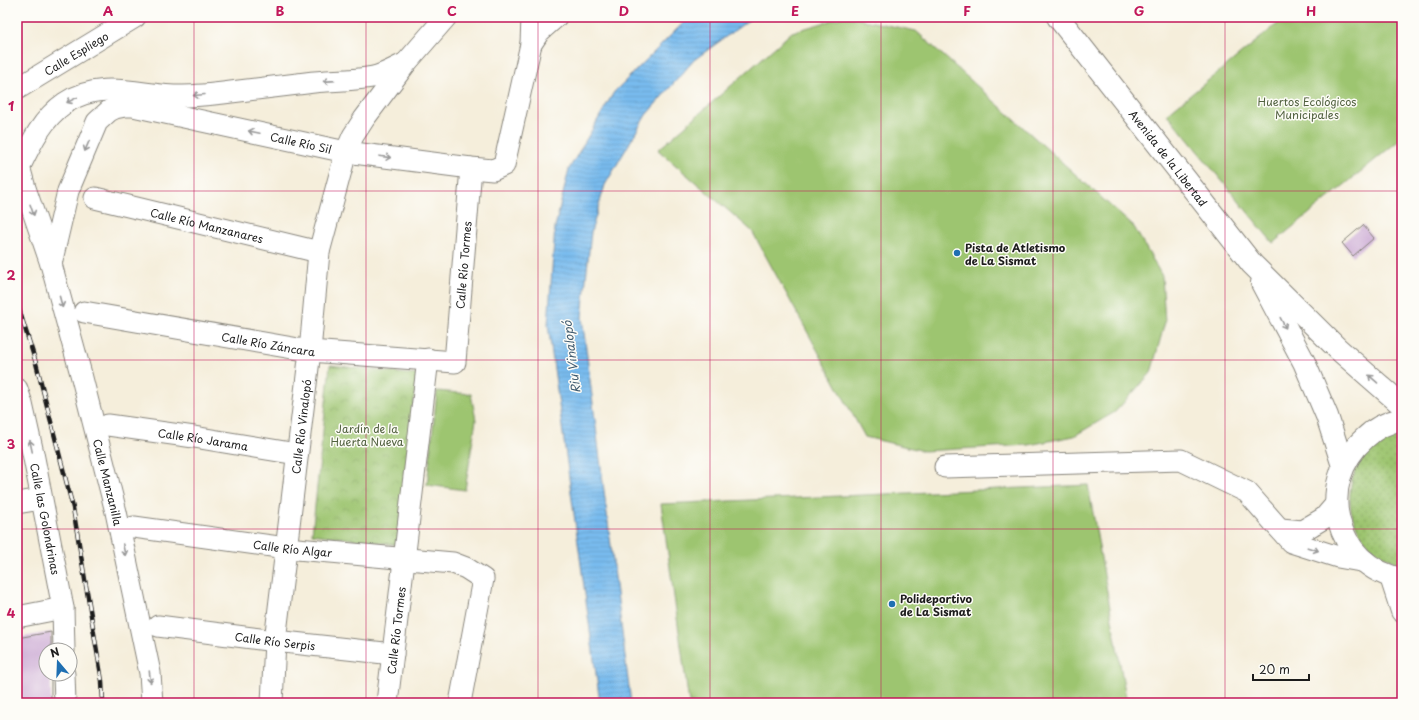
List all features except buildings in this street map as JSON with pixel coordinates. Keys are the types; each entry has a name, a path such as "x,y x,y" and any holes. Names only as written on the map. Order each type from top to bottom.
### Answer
{"street":[{"name":"Calle Espliego","path":"17,89 134,17"},
{"name":"Calle Río Vinalopó","path":"272,703 275,641 310,351 319,252 346,152 353,136 406,62 446,17"},
{"path":"531,44 532,17"},
{"path":"531,44 539,32 556,17"},
{"name":"Avenida de la Libertad","path":"1058,17 1252,264 1338,350 1402,405"},
{"name":"Calle Río Sil","path":"133,106 346,152 493,170 504,165 531,44"},
{"path":"18,163 49,117 65,103 85,93 103,90 120,90 169,96 184,96 374,77 406,62"},
{"path":"352,79 361,92 364,100 364,119"},
{"name":"Calle Manzanilla","path":"51,264 68,192 97,122 109,111 115,108 133,106"},
{"name":"Calle Manzanilla","path":"18,163 51,264 116,512 150,674 152,703"},
{"name":"Calle Río Tormes","path":"455,362 471,168"},
{"name":"Calle Río Manzanares","path":"95,198 319,252"},
{"name":"Avenida de la Libertad","path":"1252,264 1304,362 1326,416 1343,466"},
{"name":"Calle Río Záncara","path":"84,312 310,351 455,362"},
{"name":"Calle Río Tormes","path":"386,703 428,359"},
{"name":"Calle las Golondrinas","path":"17,389 24,411 63,608 64,642"},
{"path":"1402,419 1372,431 1355,446 1343,466 1337,484 1336,504 1340,526 1350,546 1366,562 1378,571 1397,578 1402,611"},
{"name":"Calle Río Jarama","path":"108,425 298,454"},
{"path":"945,467 1181,460 1247,492 1291,542 1338,557 1366,562"},
{"path":"17,503 42,499"},
{"path":"1281,529 1302,531 1324,518 1336,504"},
{"name":"Calle Río Algar","path":"134,527 286,548 453,563 466,568 483,580 460,703"},
{"path":"17,617 63,608"},
{"name":"Calle Río Serpis","path":"158,626 393,654"},
{"path":"64,682 65,703"}],"green space":[{"name":"Pista de Atletismo de La Sismat","path":"843,17 916,31 1134,227 1162,276 1165,322 1151,373 1115,412 1074,436 1029,445 924,451 865,437 752,231 658,150 792,32"},
{"name":"Huertos Ecológicos Municipales","path":"1286,17 1402,17 1402,138 1273,243 1167,114"},
{"name":"Jardín de la Huerta Nueva","path":"330,365 417,375 398,545 312,534"},
{"path":"437,391 471,394 476,420 465,490 427,485"},
{"path":"1402,433 1402,564 1379,554 1363,538 1353,519 1350,498 1353,477 1363,458 1379,443"},
{"name":"Polideportivo de La Sismat","path":"1088,485 1127,703 689,703 661,504"}],"water":[{"name":"Riu Vinalopó","path":"691,17 753,17 694,60 646,115 605,185 591,232 582,317 631,703 600,703 548,325 555,227 569,169 614,92 685,21"}],"railway":[{"path":"17,303 36,363 73,508 102,681 103,703"}],"place":[{"name":"Pista de Atletismo de La Sismat","path":"957,253"},
{"name":"Polideportivo de La Sismat","path":"892,604"}]}
